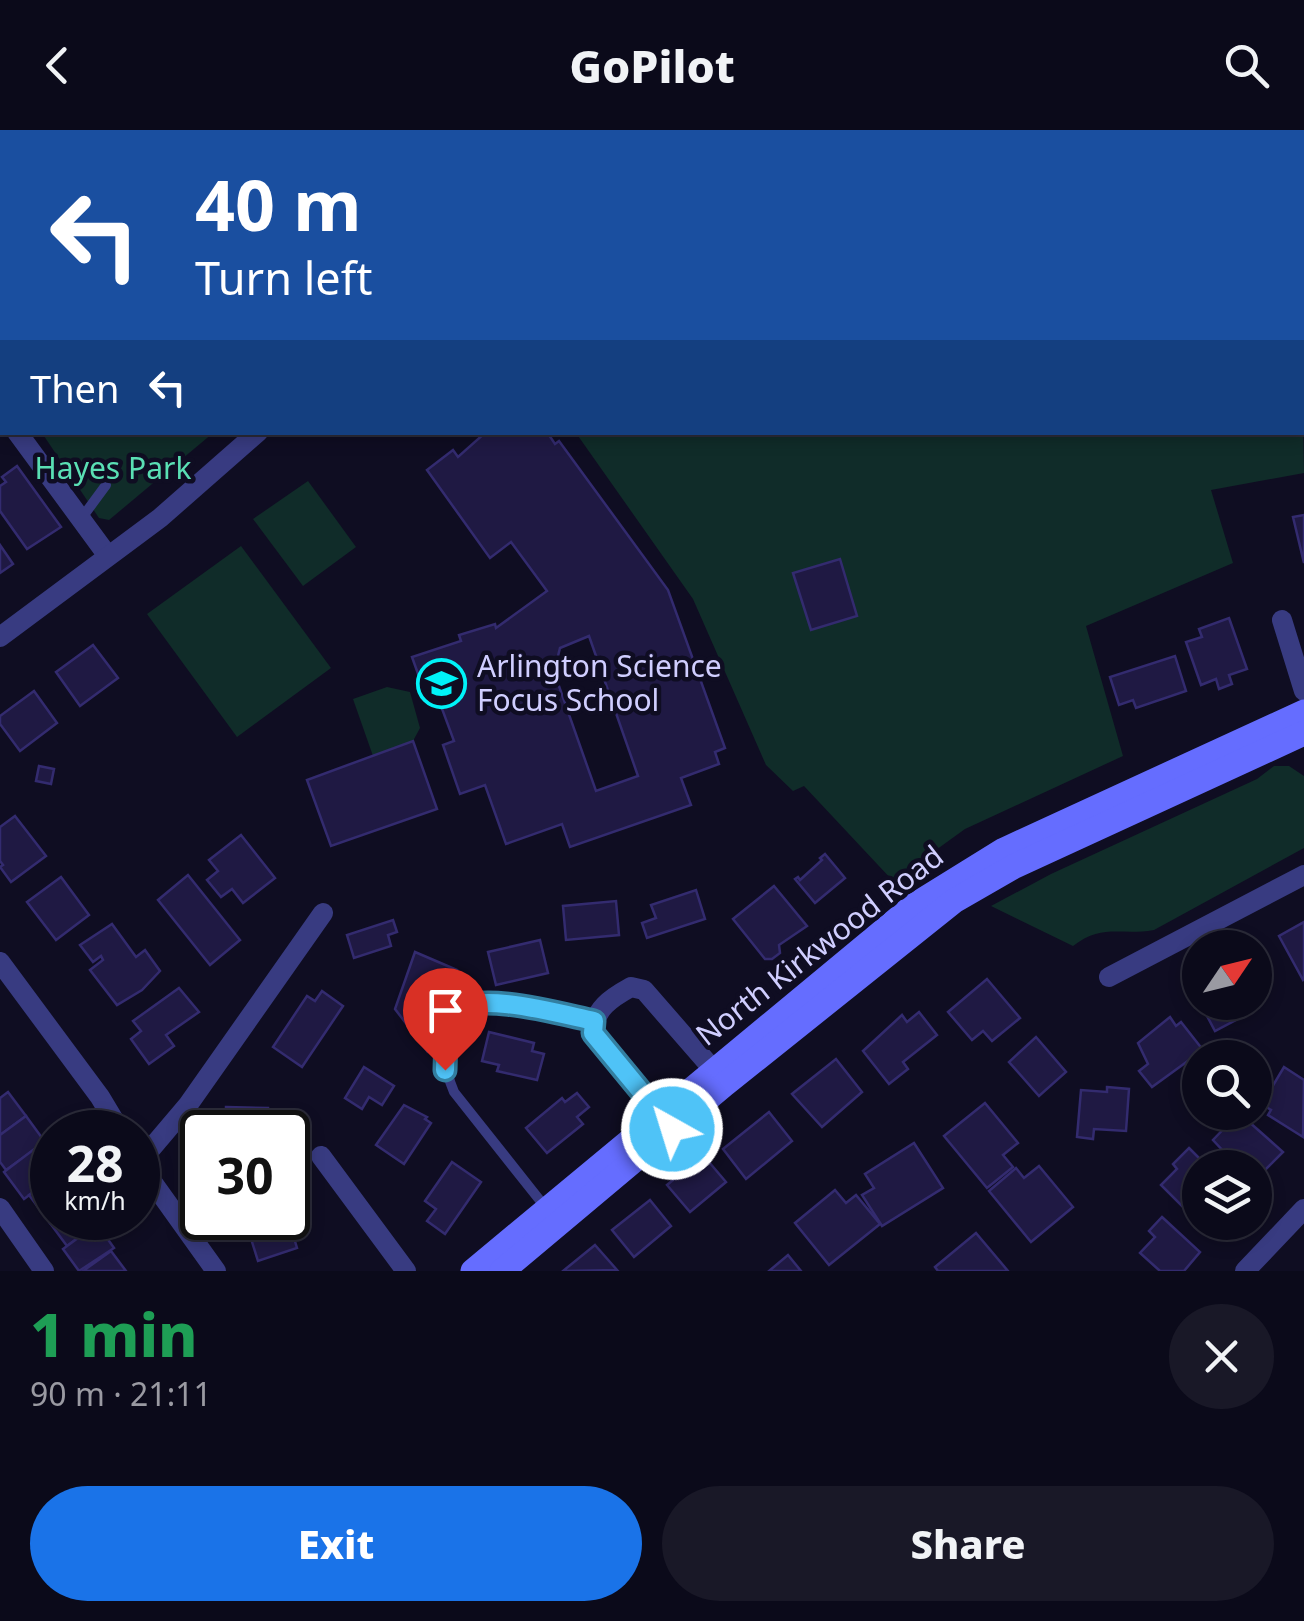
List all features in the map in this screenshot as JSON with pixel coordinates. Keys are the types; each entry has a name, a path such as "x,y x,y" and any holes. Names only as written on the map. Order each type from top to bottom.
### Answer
{"main road":[{"name":"North Kirkwood Road","path":"502,1271 912,907 1004,850 1304,712"},
{"name":"North Kirkwood Road","path":"719,1077 954,901 1013,867 1304,733"},
{"name":"North Kirkwood Road","path":"473,1271 547,1208 666,1122"}],"street":[{"path":"20,435 108,556"},
{"path":"0,637 212,475 254,435"},
{"path":"1282,620 1304,691"},
{"path":"1110,977 1304,875"},
{"path":"160,1137 188,1105 323,912"},
{"path":"4,977 107,1110"},
{"path":"666,1122 593,1033 600,1008 631,987 644,990 719,1077"},
{"path":"320,1156 406,1271"},
{"path":"160,1193 216,1271"},
{"path":"0,1208 44,1271"},
{"path":"1246,1271 1304,1209"}],"lane":[{"path":"80,518 106,485"},
{"path":"547,1208 454,1092 445,1070 452,1011 463,1003 487,1002 594,1021"}],"green space":[{"name":"Hayes Park","path":"43,435 211,435 109,520 99,518"},
{"path":"577,435 1303,435 1304,473 1211,490 1233,563 1086,626 1123,756 965,829 893,881 804,786 793,791 766,765 693,599"},
{"path":"308,481 356,547 303,586 253,519"},
{"path":"241,546 331,668 237,737 147,614"},
{"path":"387,687 410,692 420,728 413,741 373,756 353,699"},
{"path":"1274,766 1289,766 1304,776 1304,848 1154,930 1103,932 1073,946 991,906 1051,874 1257,779"}],"building":[{"name":"Arlington Science Focus School","path":"483,435 549,435 555,444 559,441 668,590 725,748 715,752 719,764 681,778 691,805 570,847 562,824 506,844 485,785 460,794 443,745 454,741 441,706 444,704 439,691 426,696 412,657 461,641 459,635 495,624 496,628 547,591 511,542 490,558 427,470 453,450 458,457","holes":["589,636 638,776 596,791 554,672 560,648"]},
{"path":"17,466 61,527 27,549 0,511 0,486 6,482 2,477"},
{"path":"1304,515 1304,563 1293,517"},
{"path":"0,545 13,564 0,573"},
{"path":"840,559 857,616 811,630 793,573"},
{"path":"1229,618 1247,669 1229,675 1232,684 1219,689 1216,679 1201,685 1186,642 1202,637 1199,629"},
{"path":"93,645 118,678 80,706 56,672"},
{"path":"1175,656 1186,691 1136,708 1133,700 1119,705 1110,677"},
{"path":"34,691 57,723 20,751 0,724 0,716"},
{"path":"413,741 437,809 331,846 307,780"},
{"path":"39,766 54,769 51,784 36,781"},
{"path":"15,816 46,856 11,882 0,867 0,827"},
{"path":"241,835 275,878 243,903 232,889 221,897 207,880 218,871 209,860"},
{"path":"825,854 845,878 815,903 795,879 800,880"},
{"path":"188,875 240,940 210,965 158,900"},
{"path":"61,877 89,915 56,940 27,902"},
{"path":"774,886 807,926 779,945 780,953 765,959 733,919"},
{"path":"696,890 705,919 647,938 642,923 656,918 651,905"},
{"path":"616,901 619,935 566,940 563,906"},
{"path":"393,920 397,932 388,935 391,946 354,958 347,935"},
{"path":"1304,922 1304,979 1303,980 1279,936"},
{"path":"112,924 136,957 145,950 160,971 142,990 117,1005 90,970 103,960 101,956 93,962 80,945"},
{"path":"540,940 548,973 496,985 488,952"},
{"path":"415,952 457,970 427,1051 395,1009"},
{"path":"987,979 1020,1018 992,1041 983,1031 972,1040 948,1012"},
{"path":"179,988 199,1012 166,1035 174,1046 149,1064 131,1039 141,1031 133,1021"},
{"path":"322,991 343,1006 302,1067 273,1047 307,996 315,1001"},
{"path":"919,1012 937,1035 903,1062 908,1069 889,1084 863,1051 902,1015 907,1022"},
{"path":"1170,1017 1176,1026 1181,1022 1195,1040 1182,1040 1182,1065 1152,1087 1139,1071 1148,1064 1138,1043"},
{"path":"1209,1020 1236,1020 1215,1031"},
{"path":"489,1032 534,1043 532,1051 544,1054 537,1080 497,1071 499,1065 482,1061"},
{"path":"1036,1037 1066,1072 1039,1096 1009,1062"},
{"path":"836,1059 862,1092 822,1127 792,1094"},
{"path":"364,1067 394,1086 382,1105 369,1097 362,1109 345,1098"},
{"path":"1284,1067 1304,1080 1303,1137 1272,1118 1272,1087"},
{"path":"1107,1087 1129,1089 1126,1131 1094,1129 1093,1139 1077,1137 1081,1090 1107,1092"},
{"path":"8,1092 26,1116 0,1135 0,1098"},
{"path":"577,1093 589,1107 577,1117 583,1124 547,1153 526,1128 562,1098 565,1102"},
{"path":"985,1103 1018,1143 1003,1155 1013,1167 987,1188 944,1136"},
{"path":"404,1105 431,1123 404,1164 376,1145"},
{"path":"226,1107 268,1108 268,1110 226,1110"},
{"path":"769,1112 792,1141 746,1179 723,1149"},
{"path":"26,1116 30,1121 30,1153 6,1170 0,1162 0,1135"},
{"path":"1223,1130 1258,1130 1283,1152 1272,1163 1272,1150 1222,1150 1213,1140"},
{"path":"914,1143 943,1188 882,1226 862,1195 874,1188 865,1174"},
{"path":"30,1152 30,1194 24,1199 4,1172"},
{"path":"703,1155 726,1182 690,1212 667,1185"},
{"path":"1182,1155 1182,1206 1161,1185 1177,1169 1173,1164"},
{"path":"452,1162 481,1182 445,1234 427,1221 436,1209 425,1201"},
{"path":"1039,1166 1073,1207 1031,1242 989,1191 1016,1168 1024,1178"},
{"path":"835,1190 846,1203 856,1195 880,1224 829,1265 795,1223"},
{"path":"650,1200 671,1226 634,1257 612,1230"},
{"path":"1162,1217 1182,1235 1182,1240 1200,1252 1184,1271 1160,1271 1140,1253 1155,1237 1149,1231"},
{"path":"976,1233 1008,1271 938,1271 935,1267"},
{"path":"75,1240 108,1240 114,1248 79,1271 63,1249"},
{"path":"251,1240 295,1240 297,1248 258,1261"},
{"path":"595,1245 617,1270 563,1271"},
{"path":"111,1251 126,1271 83,1271"},
{"path":"788,1255 801,1271 769,1271"}],"place":[{"name":"Arlington Science Focus School","path":"442,684"}],"route":[{"path":"445,1070 452,1011 463,1003 487,1002 594,1021 593,1033 672,1129"}]}
